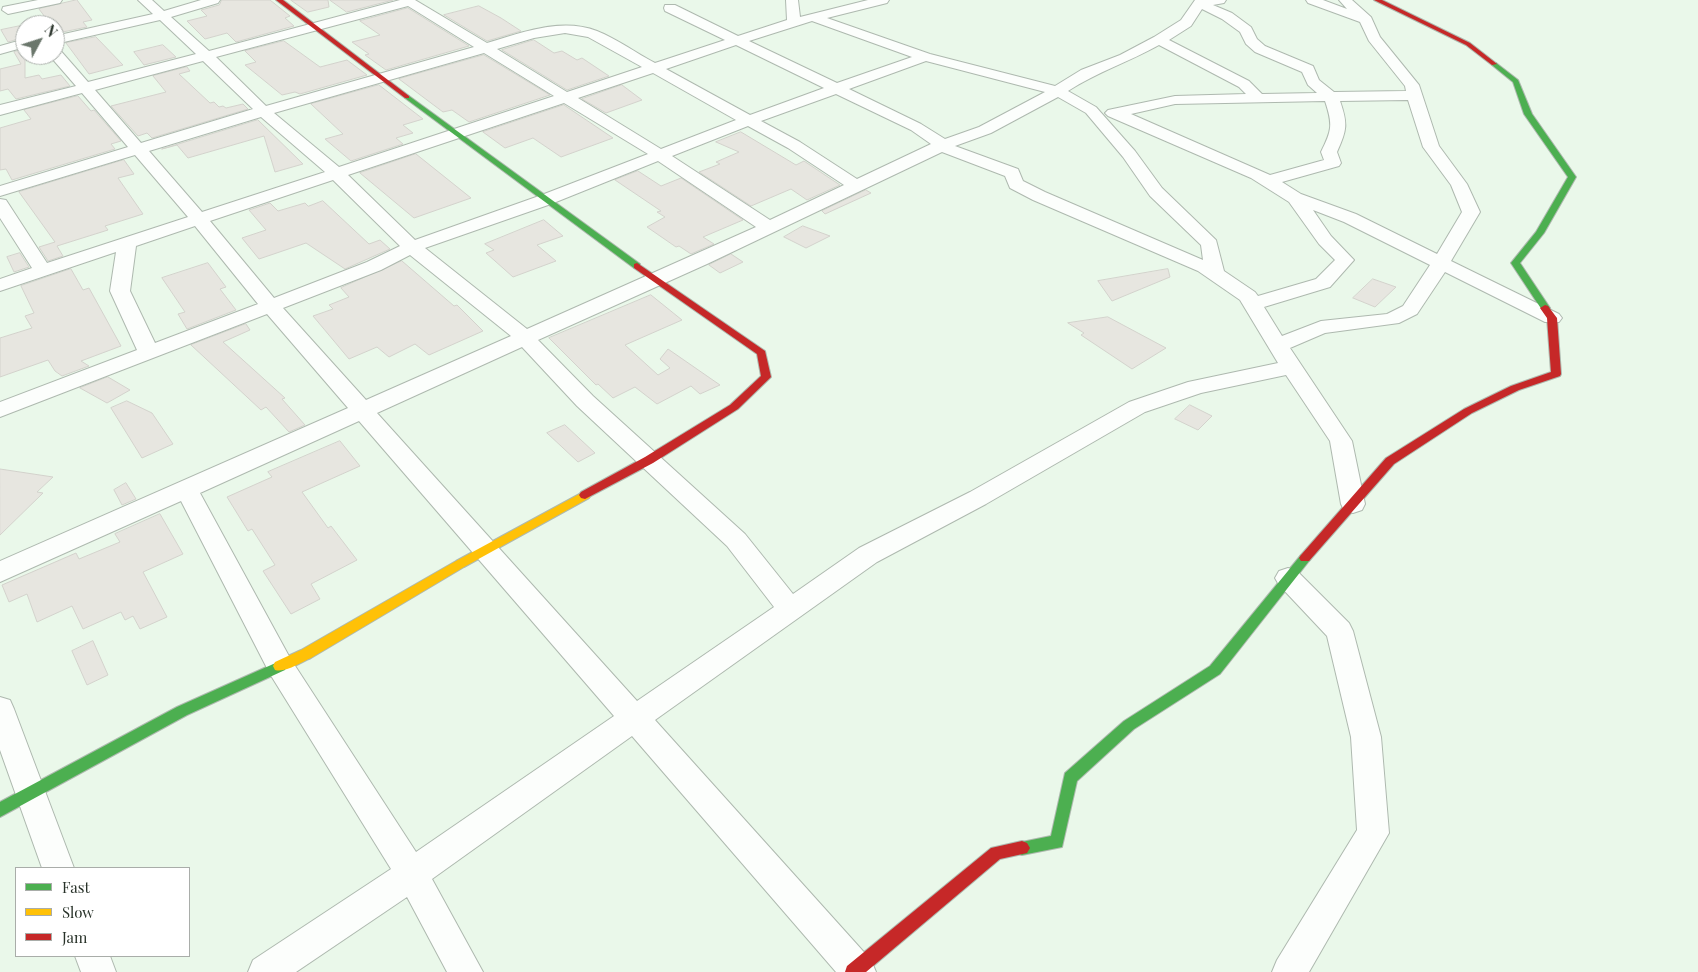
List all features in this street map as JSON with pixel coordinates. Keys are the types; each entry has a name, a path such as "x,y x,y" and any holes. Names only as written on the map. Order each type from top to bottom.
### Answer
{"street":[{"path":"4,5 56,0"},
{"path":"144,0 207,56 263,111 336,173 412,247 524,337 585,401 736,540 790,610"},
{"path":"65,38 162,16 214,0"},
{"path":"0,810 182,710 306,654 486,550 649,460 734,407 766,377 762,353 655,280 545,200 380,79 279,0"},
{"path":"792,0 794,22"},
{"path":"0,285 567,98 735,40 812,17 883,0"},
{"path":"0,572 655,280 943,145 985,130 1058,91 1086,73 1125,58 1158,40 1186,22 1199,4 1220,0"},
{"path":"1312,0 1366,20"},
{"path":"265,972 412,874 868,555 978,498 1137,407 1284,356 1321,327 1392,319 1410,310 1442,263 1471,212 1459,184 1431,147 1412,85 1374,38 1366,20 1345,0"},
{"path":"65,65 199,219 270,306 637,718 857,971 996,853 1057,842 1070,778 1129,725 1215,670 1288,578 1390,461 1460,416 1515,388 1556,374 1552,318 1515,263 1540,233 1572,177 1528,114 1516,81 1468,44 1377,0"},
{"path":"0,110 408,1 661,156 769,227"},
{"path":"1199,4 1227,16 1246,30 1252,41 1260,49 1308,69 1313,82 1330,97 1338,117 1339,131 1329,152 1333,163 1268,181"},
{"path":"4,5 15,17"},
{"path":"670,8 916,127 952,151 1012,173 1016,184 1039,196 1154,243 1215,274 1248,296 1284,356 1341,442 1353,504"},
{"path":"812,17 925,57 1058,91 1092,110 1129,154 1156,192 1210,244 1215,274"},
{"path":"0,191 263,111 552,29 578,30 592,34 794,145 855,185"},
{"path":"1158,40 1236,80 1258,98"},
{"path":"0,50 15,46"},
{"path":"0,410 374,266 412,247 545,200 749,120 925,57"},
{"path":"1097,117 1175,100 1414,95"},
{"path":"1116,112 1257,174 1295,198 1350,218 1552,318"},
{"path":"1253,304 1323,283 1345,260 1325,240 1295,198"},
{"path":"0,204 43,271"},
{"path":"127,243 120,291 149,353"},
{"path":"186,489 280,666 412,874 466,972"},
{"path":"1288,578 1339,632 1366,737 1373,833 1289,972"},
{"path":"0,709 29,794 58,867"},
{"path":"92,957 99,972"}],"building":[{"path":"77,0 92,20 83,22 87,27 65,32 65,15 44,15 39,9"},
{"path":"222,0 270,0 290,16 285,18 294,26 236,42 227,33 205,39 187,21 207,16 201,10 219,5"},
{"path":"291,0 328,0 329,7 308,12"},
{"path":"330,0 393,0 347,12"},
{"path":"479,6 521,31 487,41 444,15"},
{"path":"408,8 469,46 386,70 365,55 369,54 352,42 380,35 360,21"},
{"path":"15,27 15,40 8,42 1,30"},
{"path":"96,37 123,65 89,74 66,43"},
{"path":"534,40 554,53 562,51 577,60 582,58 609,76 567,90 502,50"},
{"path":"284,41 320,67 347,60 367,75 300,94 295,92 282,95 245,65 256,62 245,51"},
{"path":"163,45 176,57 144,65 134,52"},
{"path":"484,55 550,95 469,122 452,110 443,112 399,79"},
{"path":"25,65 25,78 39,75 42,79 61,75 70,86 16,99 8,89 0,91 0,69"},
{"path":"187,67 190,71 179,74 210,103 214,102 219,107 223,106 226,108 243,104 248,109 152,138 147,133 138,136 111,106 166,92 153,76"},
{"path":"379,85 423,119 403,125 413,133 396,138 403,144 351,161 325,139 343,134 311,104"},
{"path":"622,85 642,100 606,113 582,99"},
{"path":"78,96 91,111 94,110 121,141 111,144 115,149 12,180 6,169 0,170 0,128 31,119 24,110"},
{"path":"564,105 613,138 561,157 533,138 505,148 483,132"},
{"path":"258,120 303,164 275,172 264,136 188,158 177,145 162,149"},
{"path":"741,132 796,165 804,161 840,185 807,200 791,189 751,206 699,172 720,164 716,162 739,152 716,142"},
{"path":"416,154 471,198 414,218 360,173"},
{"path":"124,160 134,174 118,178 143,214 105,226 108,230 57,246 63,256 48,261 39,247 55,242 19,192"},
{"path":"638,171 661,186 681,178 743,220 703,237 714,244 691,254 679,246 676,247 647,227 665,217 657,212 661,211 615,180"},
{"path":"866,190 871,193 825,214 822,211"},
{"path":"323,201 369,244 380,240 390,249 345,269 306,243 259,259 242,238 266,230 249,210 270,203 278,211 305,203 308,206"},
{"path":"544,220 563,236 537,245 556,261 513,277 486,253 494,250 485,244"},
{"path":"803,226 830,236 806,248 784,237"},
{"path":"20,253 29,267 14,272 7,257"},
{"path":"731,254 743,262 720,273 709,265"},
{"path":"402,261 454,306 457,305 483,331 429,355 415,344 389,357 377,347 349,359 313,316 333,309 329,305 349,297 341,288"},
{"path":"208,263 226,287 220,289 236,310 187,329 178,314 185,312 162,278"},
{"path":"71,269 83,290 89,288 121,346 81,361 89,366 62,376 55,371 48,360 0,377 0,338 32,328 25,316 34,313 21,286"},
{"path":"1168,269 1170,277 1112,301 1098,281"},
{"path":"1373,279 1396,287 1375,307 1353,298"},
{"path":"651,295 682,320 625,345 658,375 670,368 660,359 668,349 720,385 700,394 691,386 657,404 635,387 613,398 598,384 596,385 549,338"},
{"path":"1108,317 1166,348 1132,369 1081,335 1084,333 1068,323"},
{"path":"246,324 250,330 223,342 285,398 282,399 305,425 289,432 266,407 261,410 191,345"},
{"path":"108,377 130,390 107,403 80,388"},
{"path":"127,401 152,413 173,444 142,458 111,408"},
{"path":"1190,405 1212,416 1198,430 1175,419"},
{"path":"565,425 595,453 578,462 547,433"},
{"path":"340,441 360,466 302,492 328,528 331,526 357,560 311,584 320,599 291,614 263,571 275,565 252,529 248,531 227,497 272,477 268,472"},
{"path":"0,469 53,477 37,492 43,493 0,535"},
{"path":"126,483 136,499 122,505 114,490"},
{"path":"160,514 183,554 143,572 167,617 140,629 133,616 125,620 121,612 83,629 72,606 37,622 27,594 9,602 2,585 76,553 79,559 120,542 115,534"},
{"path":"93,641 108,675 87,685 72,651"}],"traffic: fast":[{"path":"1494,64 1516,81 1528,114 1572,177 1540,233 1515,263 1545,308"},
{"path":"407,97 637,266"},
{"path":"1022,848 1057,842 1070,778 1129,725 1215,670 1305,558"},
{"path":"0,810 182,711 280,666"}],"traffic: slow":[{"path":"280,666 306,654 460,564 585,495"}],"traffic: jam":[{"path":"279,0 407,97"},
{"path":"1377,0 1468,44 1494,64"},
{"path":"585,495 649,460 734,407 766,377 762,353 637,266"},
{"path":"1305,558 1390,461 1468,411 1515,388 1556,374 1552,318 1545,308"},
{"path":"853,972 996,853 1022,848"}]}
